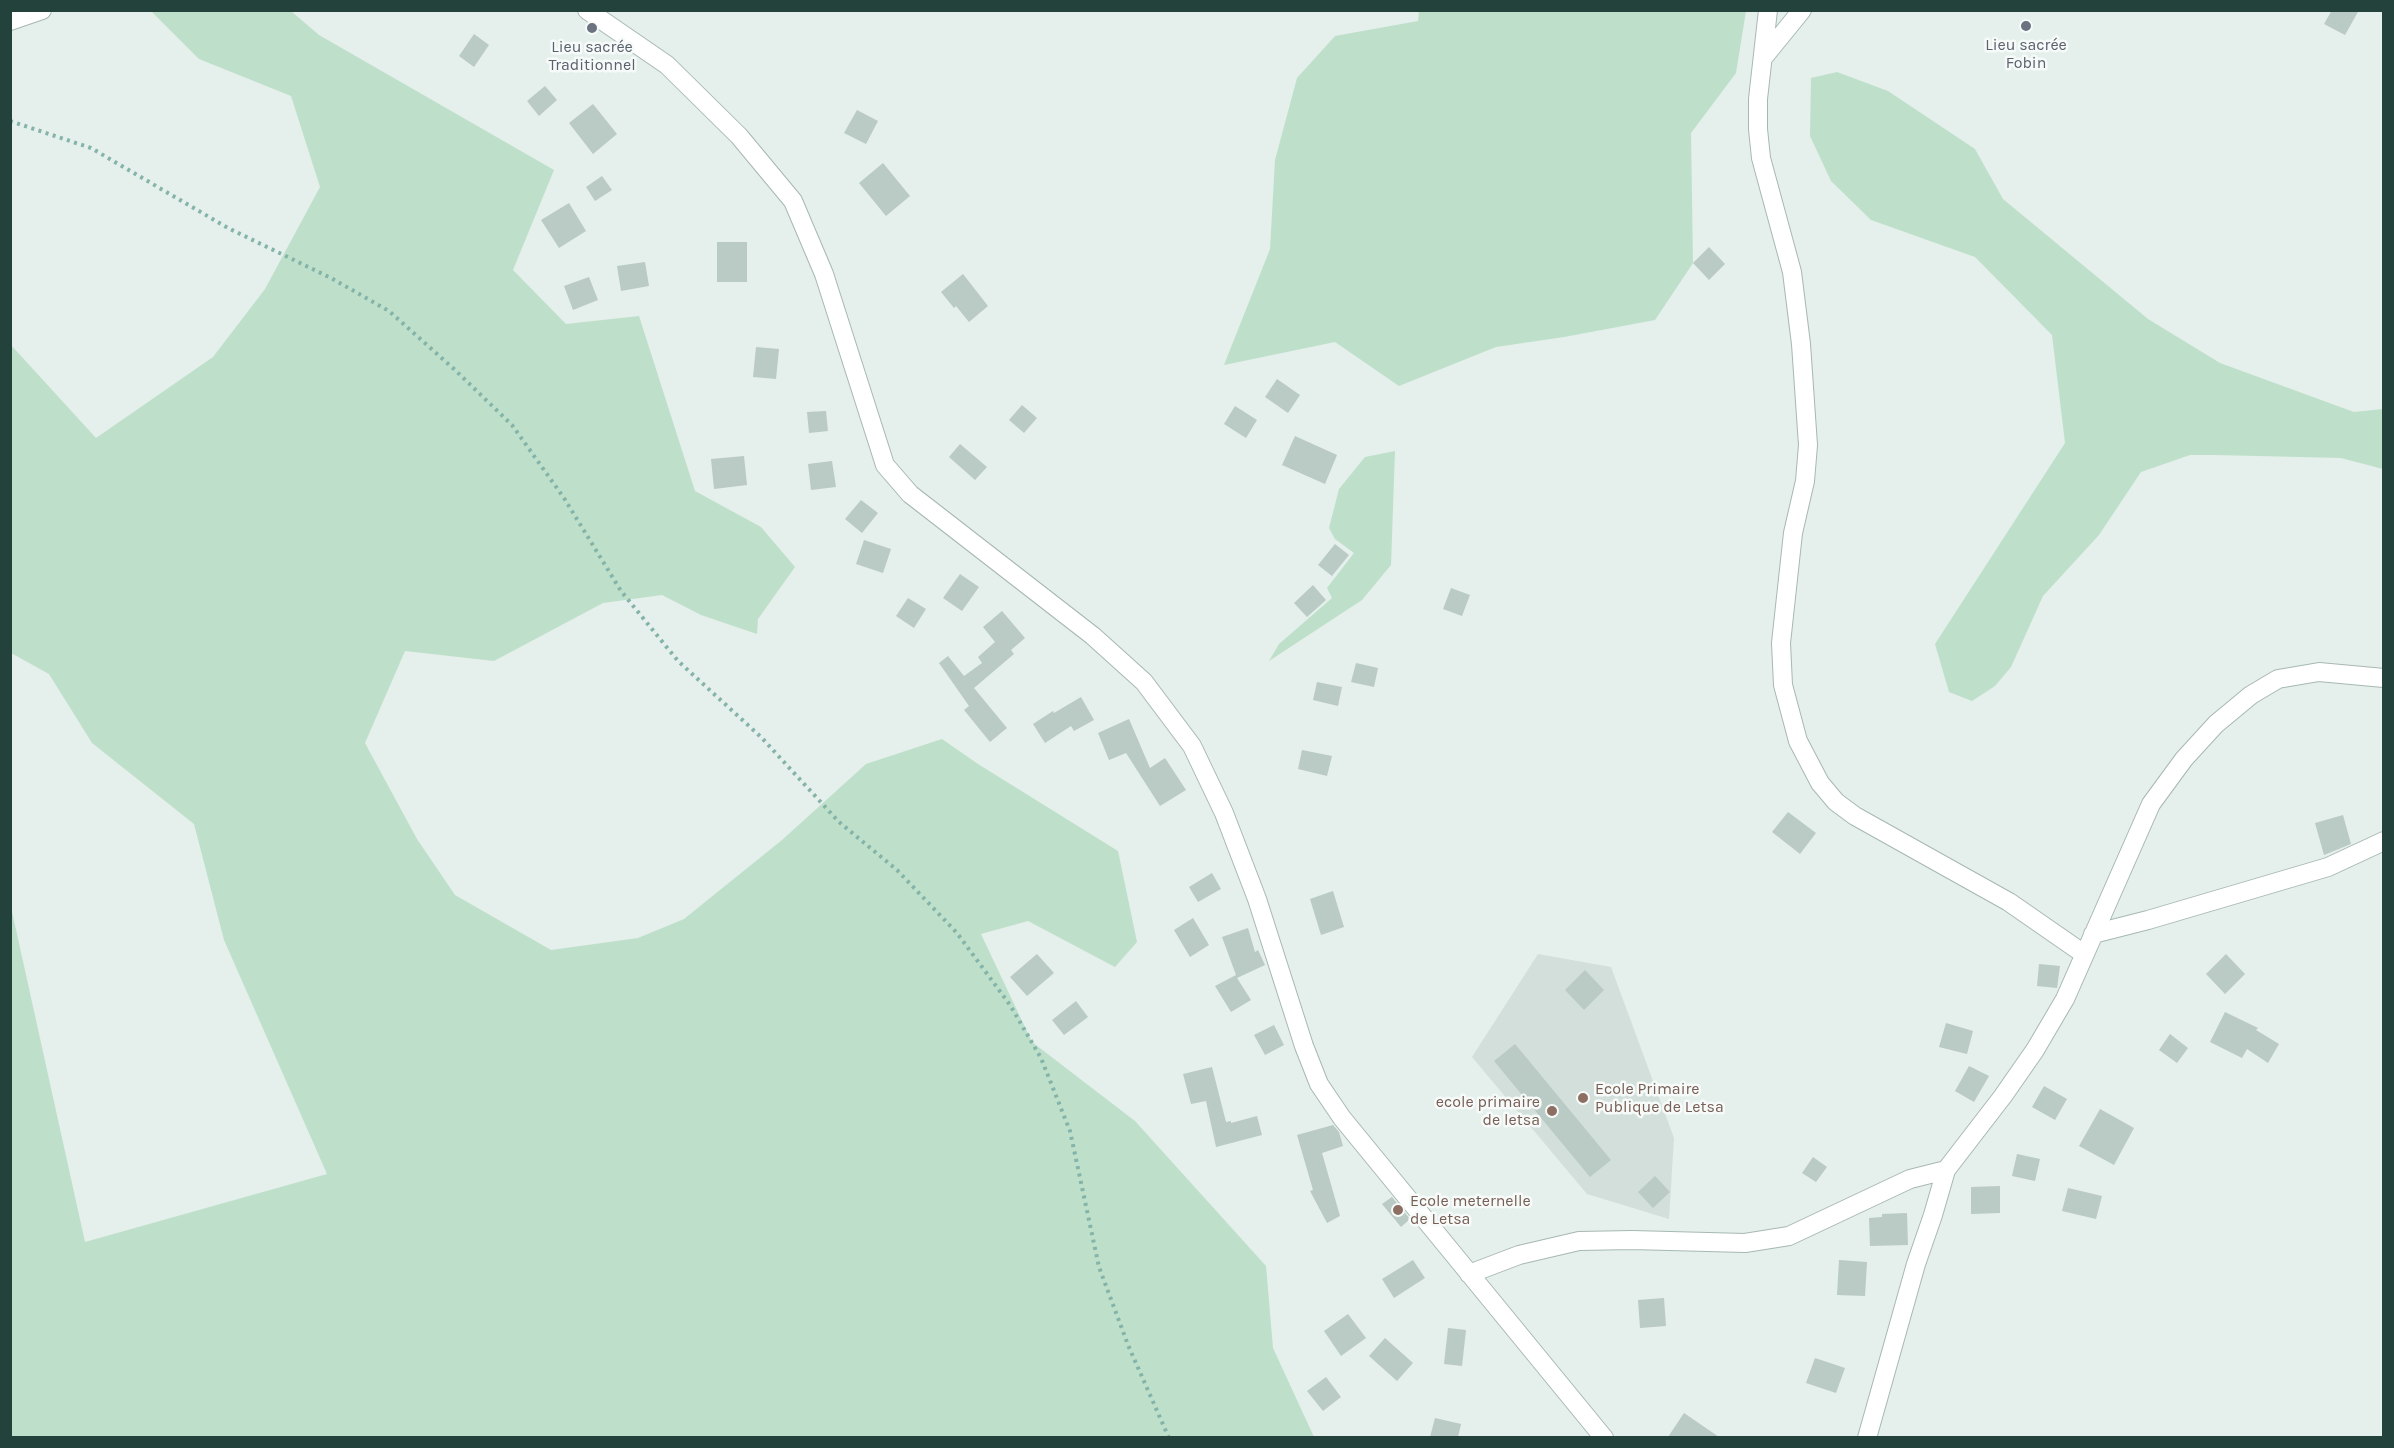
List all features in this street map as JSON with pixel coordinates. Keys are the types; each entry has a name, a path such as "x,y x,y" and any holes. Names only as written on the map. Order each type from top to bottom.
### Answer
{"street":[{"path":"10,21 42,10"},
{"path":"587,10 667,65 739,136 793,201 824,274 885,465 910,494 1093,636 1144,682 1192,746 1224,813 1257,899 1304,1046 1319,1084 1342,1118 1604,1437"},
{"path":"1768,10 1758,99 1761,158 1792,273 1801,344 1808,445 1805,481 1793,533 1781,643 1783,685 1798,741 1820,783 1836,802 1865,822 2009,902 2084,954"},
{"path":"1762,58 1787,31 1802,10"},
{"path":"1867,1437 1946,1170 2003,1096 2035,1050 2065,999 2151,804 2184,759 2216,724 2251,694 2278,679 2319,672 2384,678"},
{"path":"2093,934 2328,867 2384,841"},
{"path":"1469,1274 1519,1255 1579,1241 1745,1243 1789,1236 1910,1179 1946,1170"}],"path":[{"path":"10,121 92,148 228,228 331,278 389,311 512,425 564,498 621,591 678,661 761,737 839,822 897,870 957,933 1010,1005 1041,1058 1070,1131 1099,1267 1128,1345 1169,1437"}],"shaded area":[{"name":"Ecole Primaire Publique de Letsa","path":"1538,954 1611,967 1674,1138 1669,1219 1587,1194 1472,1057"}],"green space":[{"path":"151,11 291,11 319,35 554,170 513,270 566,324 639,316 695,491 761,527 795,567 758,619 757,634 701,615 662,595 603,603 494,661 405,651 365,743 417,839 455,895 551,950 638,938 684,919 782,840 866,764 942,739 1118,851 1137,942 1115,967 1028,921 981,934 1032,1042 1135,1121 1266,1266 1273,1348 1314,1437 11,1437 11,907 85,1242 327,1174 224,940 194,824 92,743 49,674 11,653 11,345 96,438 213,357 265,289 320,187 291,96 199,59"},
{"path":"1419,11 1746,11 1736,73 1691,133 1693,263 1655,320 1496,347 1399,386 1335,342 1224,365 1270,249 1275,160 1297,78 1335,36 1418,21"},
{"path":"1837,72 1888,91 1975,149 2003,199 2148,319 2220,363 2354,412 2383,409 2383,469 2341,458 2190,455 2141,472 2099,535 2043,596 2011,667 1995,686 1972,701 1949,692 1935,644 2065,443 2052,335 1975,257 1871,220 1831,181 1810,136 1811,78"},
{"path":"1395,451 1391,565 1362,600 1269,661 1279,644 1332,598 1327,588 1354,553 1335,539 1329,528 1339,489 1365,457"}],"building":[{"path":"2332,10 2359,10 2345,35 2324,24"},
{"path":"474,34 489,45 474,67 459,56"},
{"path":"545,86 557,100 539,116 527,101"},
{"path":"593,104 617,134 593,154 569,123"},
{"path":"857,110 878,121 866,144 844,133"},
{"path":"883,163 910,196 886,216 859,183"},
{"path":"602,176 612,190 595,201 586,187"},
{"path":"569,203 586,231 559,248 541,220"},
{"path":"717,242 747,242 747,282 717,282"},
{"path":"1709,247 1725,264 1709,280 1693,263"},
{"path":"645,262 649,286 621,291 617,266"},
{"path":"963,274 988,306 969,322 941,292"},
{"path":"589,277 598,300 573,310 564,286"},
{"path":"756,347 779,349 776,379 753,377"},
{"path":"1277,379 1300,395 1288,413 1265,397"},
{"path":"1022,405 1037,418 1024,433 1009,420"},
{"path":"1235,406 1257,420 1246,438 1224,424"},
{"path":"826,411 828,431 809,433 807,412"},
{"path":"1295,436 1337,455 1325,484 1282,465"},
{"path":"960,444 987,467 975,480 949,457"},
{"path":"744,456 747,485 714,489 711,459"},
{"path":"832,461 836,487 811,490 808,464"},
{"path":"861,500 878,513 862,533 845,519"},
{"path":"864,540 891,549 883,573 856,564"},
{"path":"1335,544 1349,555 1332,576 1318,565"},
{"path":"960,574 979,587 962,611 943,598"},
{"path":"1313,585 1326,600 1307,617 1294,603"},
{"path":"1451,588 1470,595 1462,616 1443,609"},
{"path":"908,598 926,609 914,628 896,616"},
{"path":"1002,611 1025,638 1011,650 1014,654 974,688 1007,728 990,742 964,710 969,706 939,663 948,656 964,676 982,663 978,657 995,642 983,627"},
{"path":"1356,663 1378,668 1374,687 1351,682"},
{"path":"1317,682 1342,687 1338,706 1313,700"},
{"path":"1081,697 1094,720 1074,731 1071,726 1045,743 1033,724"},
{"path":"1129,719 1150,768 1165,758 1186,790 1160,806 1126,753 1109,760 1098,733"},
{"path":"1302,750 1332,756 1327,776 1298,769"},
{"path":"1788,812 1816,833 1800,854 1772,832"},
{"path":"2343,815 2351,844 2324,855 2315,823"},
{"path":"1212,873 1221,889 1198,902 1189,887"},
{"path":"1333,891 1344,927 1321,935 1310,899"},
{"path":"1193,918 1209,945 1190,957 1174,930"},
{"path":"1248,928 1255,952 1258,950 1265,965 1237,978 1251,1000 1231,1012 1215,986 1236,975 1222,937"},
{"path":"1037,954 1054,973 1027,996 1010,977"},
{"path":"2226,954 2245,974 2225,994 2206,974"},
{"path":"2039,964 2060,966 2057,988 2037,986"},
{"path":"1585,970 1604,990 1584,1010 1565,990"},
{"path":"1076,1001 1088,1017 1064,1035 1052,1020"},
{"path":"2225,1012 2258,1028 2256,1030 2279,1044 2268,1063 2247,1049 2242,1058 2210,1042"},
{"path":"1946,1023 1973,1031 1967,1054 1939,1047"},
{"path":"1274,1025 1284,1045 1265,1055 1254,1035"},
{"path":"2170,1034 2188,1048 2177,1063 2159,1050"},
{"name":"ecole primaire de letsa","path":"1515,1044 1611,1160 1590,1177 1494,1061"},
{"path":"1969,1066 1989,1076 1974,1102 1955,1091"},
{"path":"1212,1067 1226,1122 1231,1121 1231,1123 1257,1116 1262,1135 1216,1147 1206,1101 1191,1104 1183,1074"},
{"path":"2044,1086 2067,1099 2055,1120 2032,1107"},
{"path":"2100,1109 2134,1128 2114,1165 2079,1146"},
{"path":"1333,1125 1339,1132 1343,1146 1322,1153 1340,1216 1327,1223 1310,1191 1313,1190 1297,1135"},
{"path":"2017,1154 2040,1159 2035,1181 2012,1176"},
{"path":"1813,1157 1827,1167 1816,1182 1802,1173"},
{"path":"1655,1176 1670,1192 1653,1208 1638,1192"},
{"path":"2000,1186 2000,1213 1971,1214 1971,1187"},
{"path":"2068,1188 2102,1196 2096,1219 2062,1211"},
{"name":"Ecole meternelle de Letsa","path":"1392,1197 1410,1219 1401,1227 1382,1204"},
{"path":"1907,1213 1908,1245 1870,1246 1869,1218 1882,1217 1882,1214"},
{"path":"1413,1260 1425,1278 1394,1298 1382,1279"},
{"path":"1839,1260 1867,1262 1865,1296 1837,1295"},
{"path":"1664,1298 1666,1326 1640,1328 1638,1300"},
{"path":"1348,1314 1366,1338 1341,1356 1324,1331"},
{"path":"1448,1328 1466,1330 1462,1366 1444,1364"},
{"path":"1385,1338 1413,1363 1397,1381 1369,1356"},
{"path":"1815,1358 1845,1368 1836,1393 1806,1383"},
{"path":"1326,1377 1341,1397 1323,1411 1307,1391"},
{"path":"1684,1413 1719,1437 1668,1437"},
{"path":"1435,1418 1461,1424 1458,1437 1430,1437"}],"place":[{"name":"Lieu sacrée Fobin","path":"2026,26"},
{"name":"Lieu sacrée Traditionnel","path":"592,28"},
{"name":"Ecole Primaire Publique de Letsa","path":"1583,1098"},
{"name":"ecole primaire de letsa","path":"1552,1111"},
{"name":"Ecole meternelle de Letsa","path":"1398,1210"}]}
